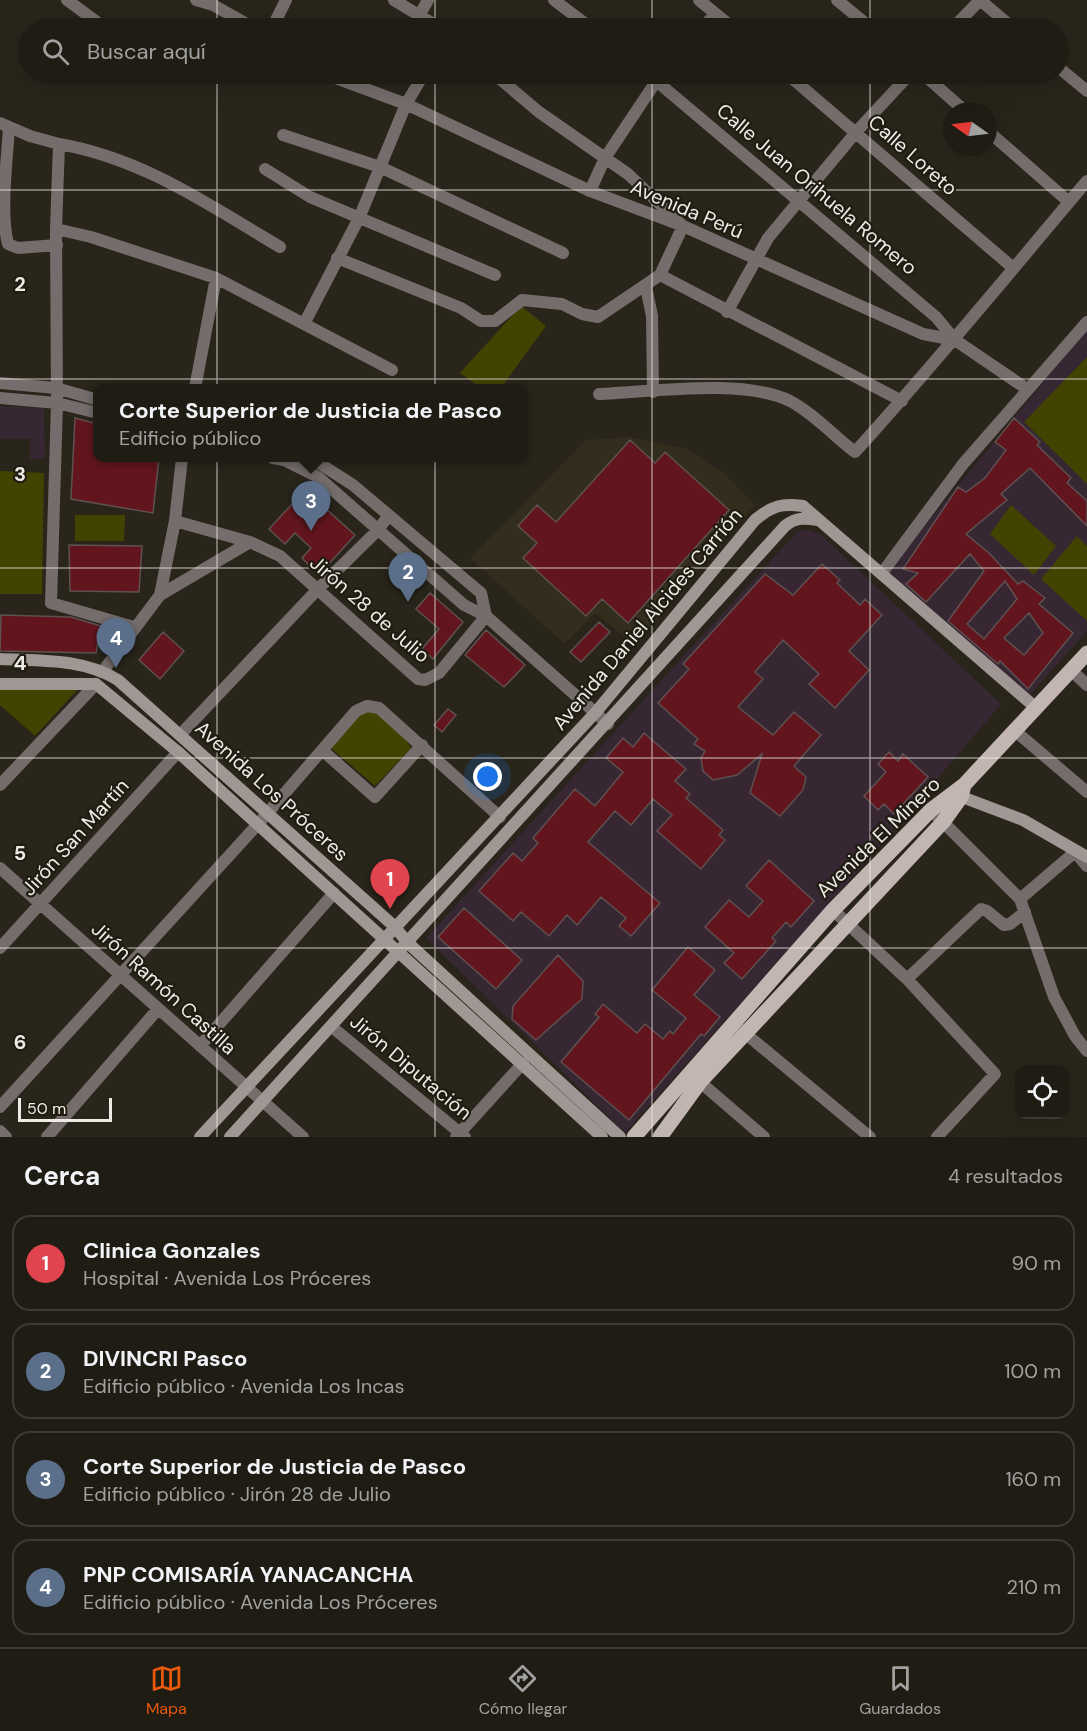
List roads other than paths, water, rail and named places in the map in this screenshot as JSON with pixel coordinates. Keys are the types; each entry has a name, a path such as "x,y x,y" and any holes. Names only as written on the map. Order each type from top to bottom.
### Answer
{"main road":[{"path":"959,792 1087,653"},
{"name":"Avenida El Minero","path":"634,1137 833,910 931,810 959,792"},
{"name":"Avenida El Minero","path":"660,1137 700,1082 943,822 959,792"},
{"path":"677,1088 688,1098"}],"street":[{"path":"67,0 91,18"},
{"path":"196,0 213,5 236,18"},
{"path":"277,18 286,0"},
{"path":"394,0 422,18"},
{"path":"419,16 428,0"},
{"path":"554,0 578,18"},
{"path":"837,0 859,18"},
{"path":"963,18 980,0 1001,18"},
{"path":"701,1 720,18"},
{"path":"711,18 715,14"},
{"path":"1069,75 1087,91"},
{"name":"Avenida Perú","path":"352,84 406,104 591,191 683,226 754,260 923,334 956,340 1027,388"},
{"path":"304,324 360,216 406,104 418,84"},
{"path":"337,258 461,308 481,321 495,321 522,300 562,304 582,314 598,317 646,287 660,275 683,226 628,174 539,112 506,84"},
{"path":"591,191 605,158 651,84"},
{"name":"Calle Juan Orihuela Romero","path":"665,84 936,317 956,340"},
{"name":"Calle Loreto","path":"799,84 857,131 1012,267"},
{"path":"727,312 768,238 857,131 901,84"},
{"path":"934,84 955,102"},
{"path":"57,246 18,248 8,244 2,210 4,125 59,144 129,162 164,178 280,247"},
{"path":"283,135 380,167 563,254"},
{"path":"997,139 1069,202"},
{"path":"59,144 56,229 57,403 51,603 134,627"},
{"path":"265,169 310,197 360,216 495,275"},
{"path":"599,394 724,388 775,394 793,402 855,452 956,340 1012,267 1087,180"},
{"path":"56,229 91,237 216,278 392,370"},
{"path":"660,275 727,312 902,400"},
{"path":"196,384 216,278"},
{"path":"646,287 652,316 653,392"},
{"path":"882,573 963,465 1027,388 1087,322"},
{"path":"0,383 56,388 93,399"},
{"path":"0,398 57,403 93,412"},
{"path":"160,595 175,520 182,462"},
{"path":"288,462 318,477 464,605 486,616 608,724"},
{"path":"317,462 353,485 481,593 486,616"},
{"name":"Avenida Daniel Alcides Carrión","path":"200,1137 394,926 500,817 596,712 755,520 771,507 784,504 803,506 819,520"},
{"path":"180,735 317,590 378,530 388,514"},
{"name":"Avenida Daniel Alcides Carrión","path":"230,1137 399,955 785,526 793,520 803,518 819,520"},
{"name":"Jirón 28 de Julio","path":"175,520 250,542 280,556 418,679 425,680 439,673 486,616"},
{"path":"819,520 1035,707"},
{"path":"103,671 160,595 250,542"},
{"name":"Avenida Los Próceres","path":"0,659 64,662 103,671 118,680 394,926 408,943 620,1137"},
{"path":"1071,670 1087,685"},
{"path":"0,684 96,684"},
{"path":"0,785 96,684"},
{"name":"Avenida Los Próceres","path":"96,684 178,752 602,1137"},
{"path":"0,1107 258,824 356,711 367,706 379,708 500,817"},
{"path":"1014,730 1087,792"},
{"path":"322,750 375,797 422,745"},
{"name":"Jirón San Martín","path":"0,948 178,752"},
{"path":"552,760 565,772"},
{"path":"959,792 1023,820 1087,858"},
{"path":"931,810 1020,899 1054,997 1075,1036 1087,1051"},
{"path":"1075,852 1087,866"},
{"path":"1020,899 1075,852"},
{"path":"456,862 469,876"},
{"name":"Jirón Ramón Castilla","path":"0,868 303,1137"},
{"path":"200,1046 334,893"},
{"path":"907,979 981,909 1004,925 1010,924 1025,912"},
{"path":"833,910 907,979 995,1074 938,1137"},
{"path":"47,1137 158,1009"},
{"path":"733,1023 870,1137"},
{"name":"Jirón Diputación","path":"332,1027 460,1136"},
{"path":"460,1136 523,1063"},
{"path":"700,1082 764,1137"},
{"path":"0,1131 6,1137"}],"place":[{"name":"Corte Superior de Justicia de Pasco","path":"311,531"},
{"name":"DIVINCRI Pasco","path":"408,602"},
{"name":"PNP COMISARÍA YANACANCHA","path":"116,668"},
{"name":"Clinica Gonzales","path":"390,909"}]}
